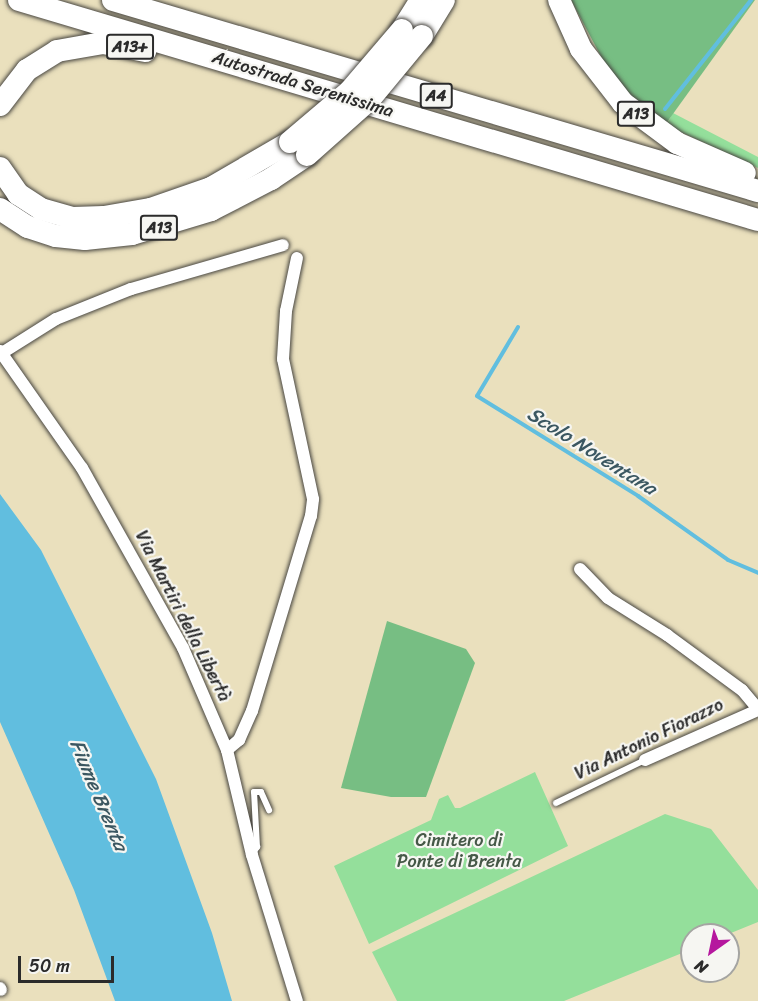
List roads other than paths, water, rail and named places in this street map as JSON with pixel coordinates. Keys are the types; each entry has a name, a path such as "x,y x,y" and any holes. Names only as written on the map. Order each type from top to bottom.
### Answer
{"highway":[{"name":"Autostrada Serenissima","path":"19,0 758,220"},
{"name":"Autostrada Serenissima","path":"113,0 758,191"},
{"name":"A13","path":"412,33 421,0"},
{"name":"A13","path":"0,209 28,226 56,236 85,239 132,234 211,210 271,179 299,149 369,100 412,33 444,0"},
{"name":"A13","path":"559,0 581,49 623,103 677,143 758,177"},
{"name":"A13+","path":"0,105 15,82 35,64 57,51 86,44 128,47 216,71 282,77"},
{"path":"0,168 18,194 40,209 73,218 104,217 151,208 211,188 299,149"}],"street":[{"name":"Via Martiri della Libertà","path":"283,245 131,289 56,319 1,352 82,468 143,570 183,648 227,750 252,855 286,956 297,1001"},
{"path":"227,750 239,740 252,711 311,516 311,491 283,359 286,311 297,258"},
{"name":"Via Antonio Fiorazzo","path":"580,569 608,598 667,635 742,690 758,709 645,760"}],"lane":[{"name":"Via Antonio Fiorazzo","path":"556,803 645,760"},
{"path":"252,855 257,847 254,792 261,792 269,810"}],"water":[{"name":"Fiume Brenta","path":"0,494 41,550 156,779 212,933 232,1001 115,1001 74,890 0,722"}],"waterway":[{"name":"Scolo Noventana","path":"665,109 751,0"},
{"name":"Scolo Noventana","path":"518,327 477,396 638,496 728,560 758,573"}],"park label":[{"name":"Cimitero di Ponte di Brenta","path":"459,851"}]}
